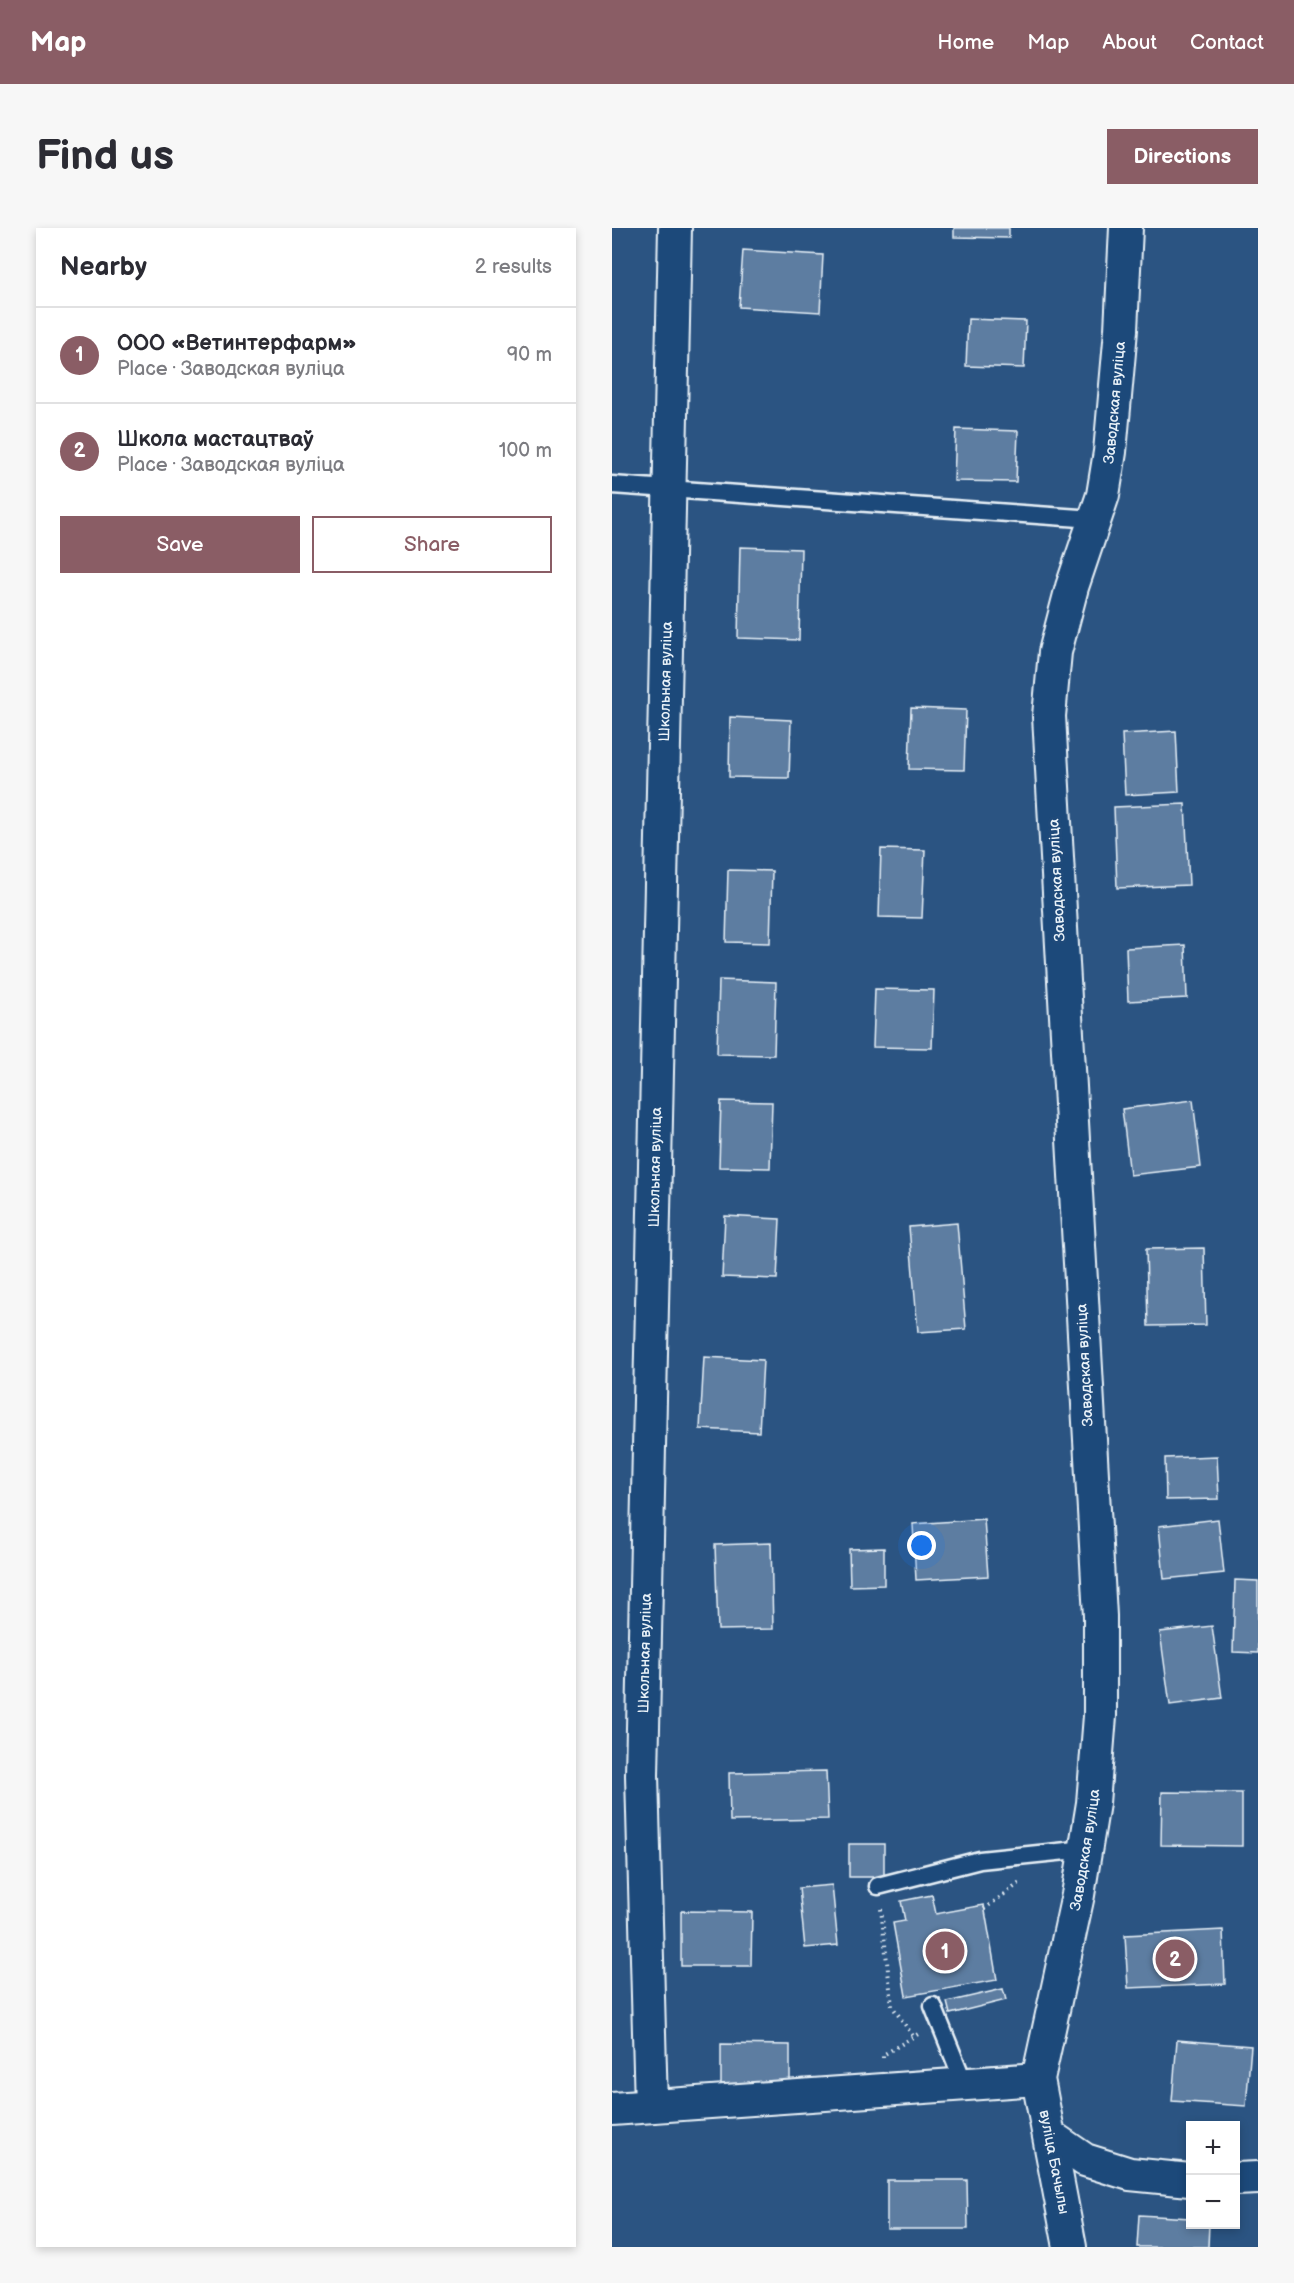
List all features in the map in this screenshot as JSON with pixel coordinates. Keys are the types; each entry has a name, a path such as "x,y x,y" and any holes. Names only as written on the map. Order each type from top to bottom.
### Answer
{"street":[{"name":"Школьная вуліца","path":"651,2106 642,1775 675,228"},
{"name":"Заводская вуліца","path":"1038,2079 1086,1849 1100,1716 1100,1616 1049,716 1055,652 1072,587 1103,495 1110,452 1121,330 1126,228"},
{"path":"612,2109 1038,2079"},
{"name":"вуліца Бачылы","path":"1038,2079 1070,2247"},
{"path":"1050,2136 1085,2160 1130,2174 1186,2180"},
{"path":"1240,2179 1258,2178"}],"lane":[{"path":"612,485 1094,519"},
{"path":"878,1886 980,1860 1086,1849"},
{"path":"933,2006 964,2083"}],"path":[{"path":"878,1886 892,2006 913,2036"},
{"path":"882,2067 883,2055 923,2031"}],"building":[{"path":"954,228 1009,228 1009,238 954,237"},
{"path":"743,250 823,255 820,312 739,307"},
{"path":"968,319 1026,321 1024,368 966,366"},
{"path":"956,429 1018,431 1016,482 954,481"},
{"path":"740,547 801,549 799,640 738,638"},
{"path":"911,708 966,710 964,770 909,769"},
{"path":"730,717 791,720 789,778 729,777"},
{"path":"1176,731 1179,792 1125,795 1122,734"},
{"path":"1185,804 1189,885 1117,888 1114,807"},
{"path":"881,849 925,850 922,918 879,917"},
{"path":"728,870 772,871 770,943 726,942"},
{"path":"1185,945 1187,998 1128,1001 1126,948"},
{"path":"719,980 776,982 774,1055 717,1054"},
{"path":"875,989 934,990 932,1048 873,1047"},
{"path":"1193,1100 1201,1167 1130,1175 1122,1109"},
{"path":"721,1101 772,1102 770,1168 719,1167"},
{"path":"725,1216 780,1219 777,1279 722,1277"},
{"path":"957,1223 966,1329 918,1332 909,1227"},
{"path":"1204,1248 1206,1325 1148,1326 1146,1249"},
{"path":"704,1357 763,1360 759,1432 700,1429"},
{"path":"1217,1456 1219,1499 1166,1500 1165,1458"},
{"path":"984,1519 988,1576 916,1580 913,1524"},
{"path":"1218,1519 1224,1573 1164,1579 1159,1526"},
{"path":"771,1543 773,1629 718,1630 715,1545"},
{"path":"884,1548 884,1585 850,1586 849,1549"},
{"path":"1235,1580 1258,1581 1258,1653 1233,1652"},
{"path":"1212,1626 1222,1698 1170,1705 1160,1632"},
{"path":"826,1771 828,1819 730,1821 729,1773"},
{"path":"1162,1792 1242,1793 1242,1846 1161,1845"},
{"path":"849,1844 884,1844 884,1877 849,1877"},
{"path":"832,1885 838,1945 805,1948 799,1888"},
{"path":"932,1895 936,1914 984,1905 997,1980 906,1996 893,1923 905,1921 901,1901"},
{"path":"681,1911 752,1912 751,1966 681,1966"},
{"path":"1223,1930 1225,1984 1128,1988 1125,1935"},
{"path":"1003,1989 1006,2000 950,2014 947,2002"},
{"path":"1177,2040 1251,2046 1246,2106 1172,2101"},
{"path":"721,2044 790,2045 790,2085 721,2084"},
{"path":"887,2180 967,2180 968,2229 887,2229"},
{"path":"1139,2215 1186,2218 1186,2229 1209,2229 1208,2247 1137,2247"}],"place":[{"name":"ООО «Ветинтерфарм»","path":"945,1951"},
{"name":"Школа мастацтваў","path":"1175,1959"}]}
